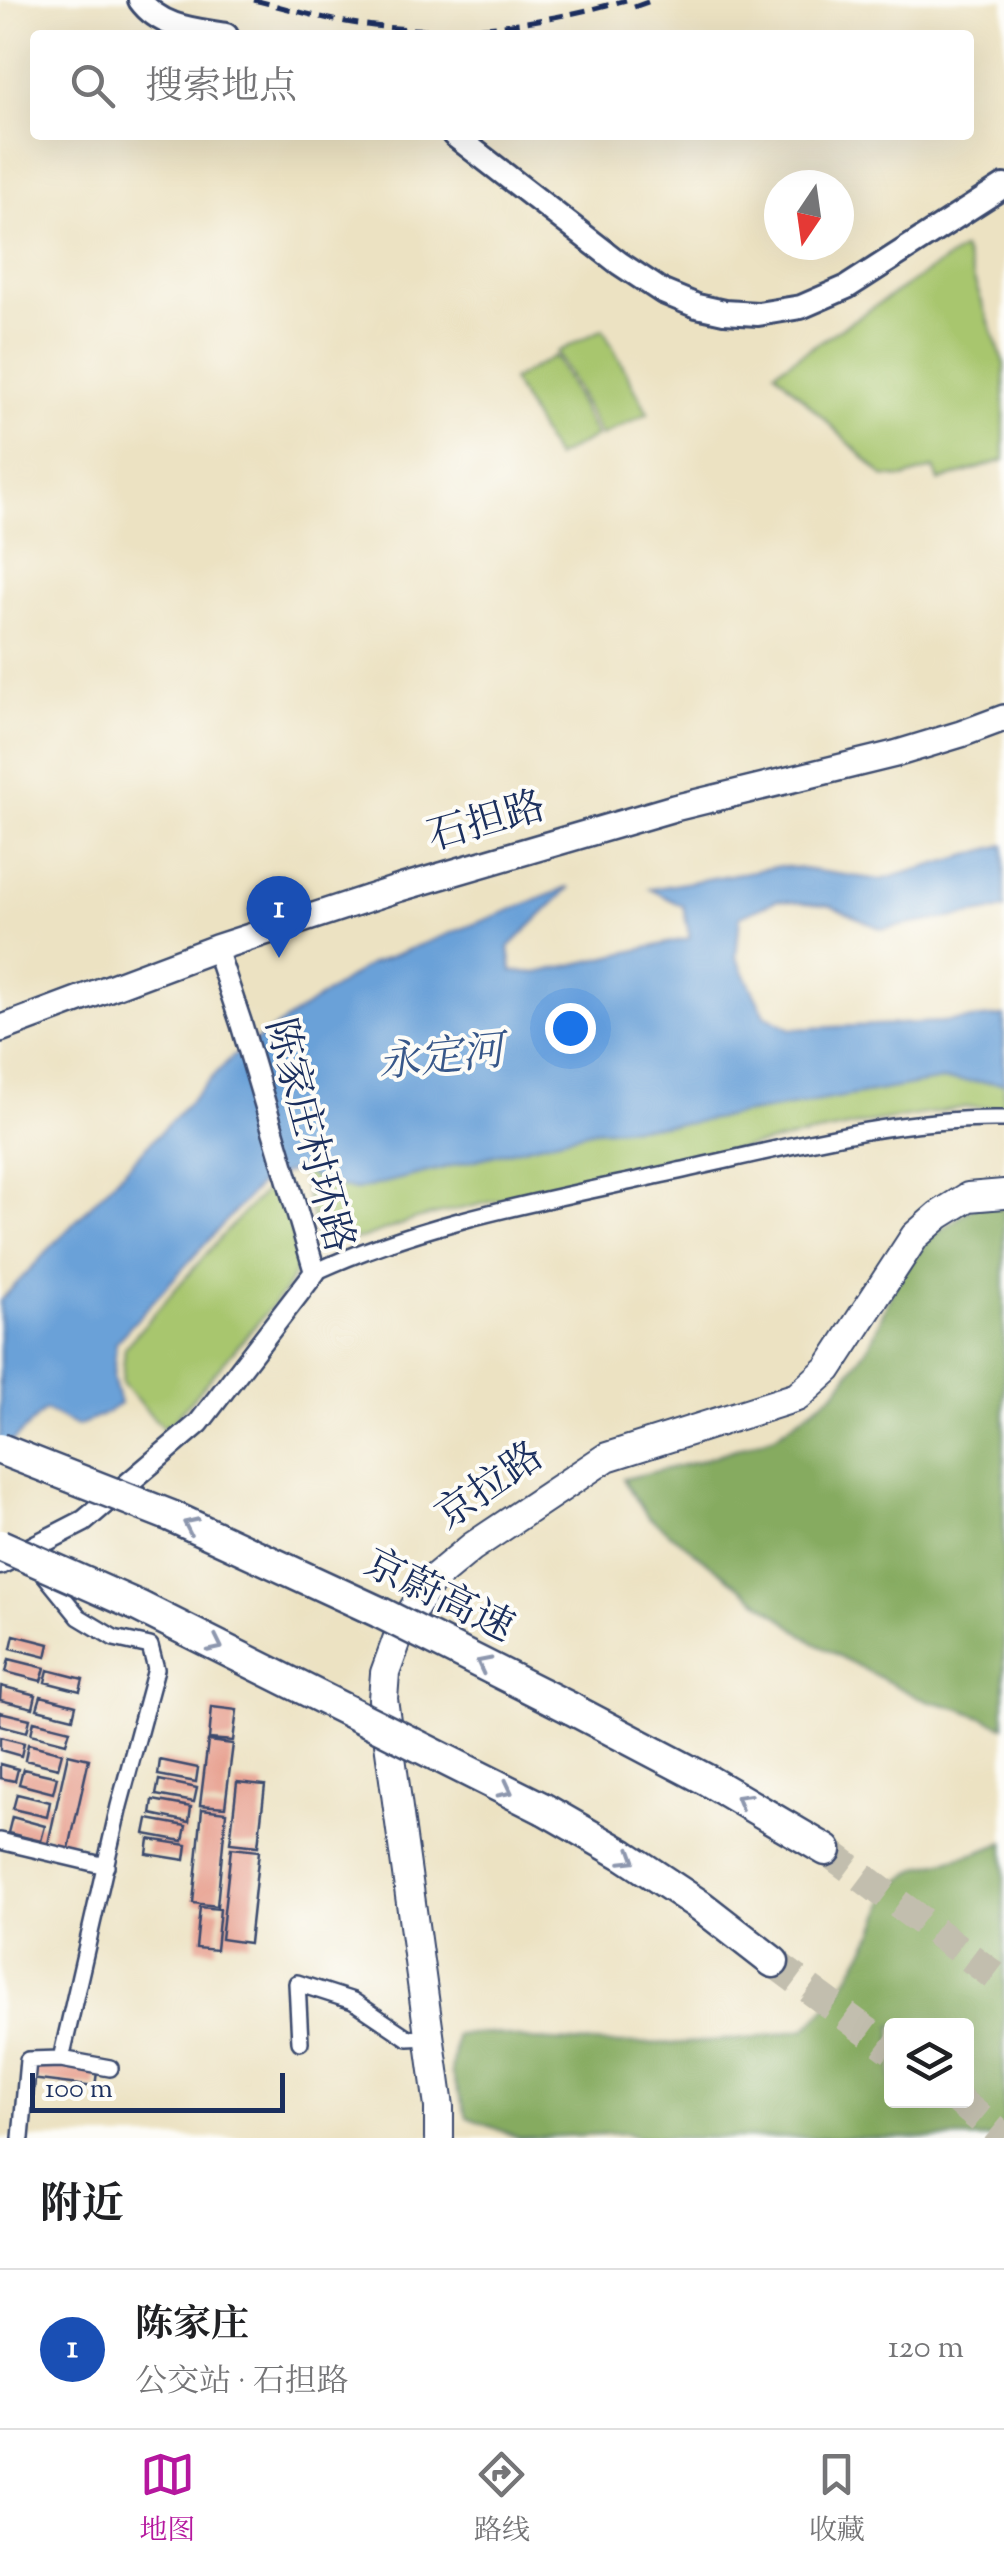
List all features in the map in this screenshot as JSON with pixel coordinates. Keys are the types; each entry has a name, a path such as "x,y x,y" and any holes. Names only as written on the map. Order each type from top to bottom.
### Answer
{"highway":[{"name":"京拉路","path":"439,2138 439,2107 383,1699 385,1673 401,1630 432,1580 472,1547 607,1458 797,1397 828,1369 915,1236 968,1197 1004,1194"},
{"name":"京蔚高速","path":"0,1449 172,1516 379,1612 707,1780 826,1850"},
{"path":"13,1548 138,1606 544,1809 624,1855 773,1962"}],"main road":[{"path":"140,0 148,11 176,26 198,30"},
{"path":"460,140 619,263 663,292 724,312 758,314 801,307 848,287 1004,186"},
{"name":"石担路","path":"0,1029 216,948 400,888 674,808 895,754 1004,718"}],"street":[{"name":"陈家庄村环路","path":"0,1564 13,1548 84,1521 200,1423 315,1272 216,948"},
{"path":"315,1272 355,1253 509,1208 884,1128 977,1118 1004,1119"},
{"path":"13,1548 79,1616 114,1638 150,1646 156,1668 61,2059"},
{"path":"0,1841 106,1866"},
{"path":"300,2042 297,1983 354,2001 408,2038 430,2037"},
{"path":"21,2138 28,2060 61,2059 110,2068"}],"green space":[{"path":"963,249 1004,364 1004,460 939,481 934,468 903,478 883,476 775,371"},
{"path":"603,329 648,413 601,436 557,352"},
{"path":"555,356 596,436 555,458 512,380"},
{"path":"941,1080 1004,1083 1004,1108 968,1107 868,1123 631,1170 416,1219 361,1239 317,1239 300,1169 325,1183 356,1190 594,1130 689,1123"},
{"path":"276,1179 291,1222 297,1269 284,1292 163,1428 122,1383 125,1347"},
{"path":"976,1205 1004,1205 1004,1726 919,1698 814,1643 647,1516 623,1479 696,1462 775,1436 835,1392 870,1344 896,1282 931,1237"},
{"path":"1004,1842 1004,2138 639,2138 625,2133 519,2138 467,2117 451,2072 456,2035 490,2033 532,2040 614,2044 685,2043 756,2038 805,2029 837,1997 875,1931 890,1888 919,1868"}],"water":[{"name":"永定河","path":"1004,845 1004,909 882,929 831,906 777,900 740,916 736,957 765,1015 791,1029 1004,1016 1004,1083 941,1080 689,1123 594,1130 356,1190 325,1183 300,1169 265,1178 116,1342 113,1378 120,1404 77,1426 45,1410 0,1453 0,1301 232,1057 368,965 570,887 509,947 512,971 537,973 690,938 683,906 650,889 781,866 881,880"}],"building":[{"path":"14,1635 49,1644 46,1657 11,1648"},
{"path":"9,1659 45,1668 41,1681 6,1672"},
{"path":"48,1670 83,1679 80,1691 45,1682"},
{"path":"1,1686 36,1695 33,1708 0,1700"},
{"path":"41,1696 76,1705 73,1718 37,1709"},
{"path":"212,1707 237,1710 233,1741 209,1739"},
{"path":"0,1712 30,1719 27,1732 0,1725"},
{"path":"34,1721 70,1730 66,1743 31,1734"},
{"path":"0,1737 24,1743 21,1756 0,1750"},
{"path":"208,1741 233,1744 225,1807 200,1805"},
{"path":"28,1744 62,1753 58,1768 25,1760"},
{"path":"68,1754 89,1759 68,1853 47,1848"},
{"path":"160,1760 198,1768 196,1782 158,1775"},
{"path":"0,1764 18,1769 15,1781 0,1778"},
{"path":"23,1769 57,1777 53,1793 19,1784"},
{"path":"159,1780 197,1788 194,1802 156,1795"},
{"path":"237,1782 265,1785 258,1846 230,1843"},
{"path":"17,1794 50,1802 47,1817 13,1809"},
{"path":"153,1800 191,1807 189,1822 151,1814"},
{"path":"202,1809 226,1812 217,1906 193,1903"},
{"path":"12,1817 45,1826 41,1841 8,1833"},
{"path":"148,1819 186,1826 183,1841 145,1834"},
{"path":"149,1839 187,1845 185,1860 147,1854"},
{"path":"231,1848 259,1851 249,1943 221,1939"},
{"path":"200,1907 220,1909 216,1950 196,1948"},
{"path":"33,2064 97,2072 95,2087 31,2079"}],"tunnel":[{"path":"826,1850 1004,1983"},
{"path":"773,1962 884,2044"},
{"path":"968,2108 1004,2138"}],"railway":[{"path":"254,0 340,21 421,29 524,22 626,0"},
{"path":"634,7 653,0"}],"place":[{"name":"陈家庄","path":"279,958"}]}
